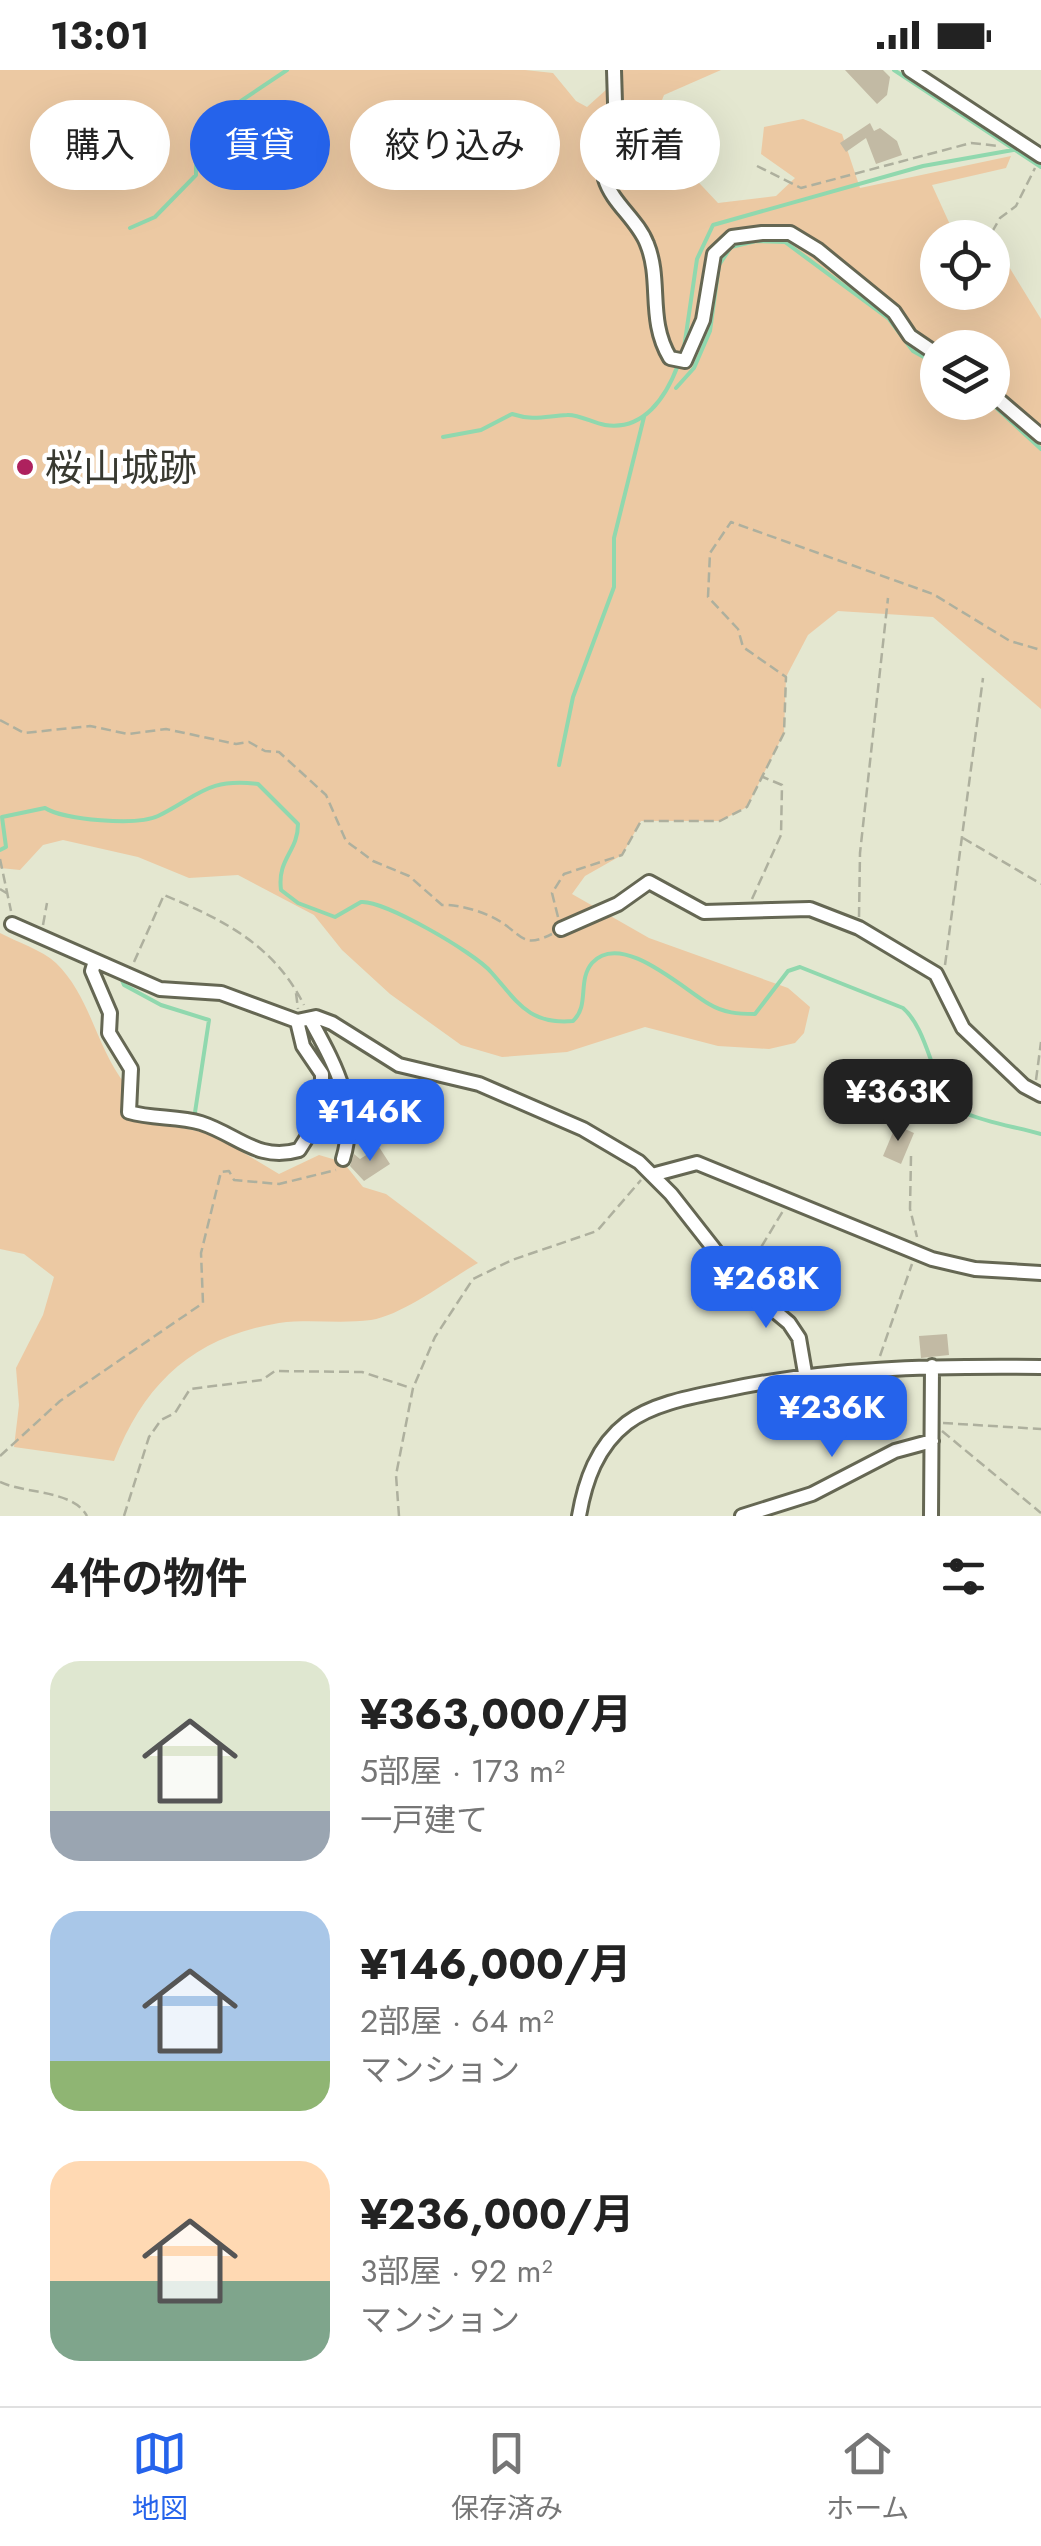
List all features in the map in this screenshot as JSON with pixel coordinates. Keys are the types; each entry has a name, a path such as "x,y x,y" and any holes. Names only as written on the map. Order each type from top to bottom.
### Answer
{"street":[{"path":"614,70 615,103 622,130 605,179 650,252 652,308 670,358 685,362 691,355 704,320 714,254 721,244 732,237 762,233 790,233 818,250 894,312 910,336 920,343"},
{"path":"910,70 1041,156"},
{"path":"1010,409 1041,436"},
{"path":"561,929 618,904 649,882 704,912 810,910 859,928 936,974 963,1028 1038,1094"},
{"path":"12,924 170,991 221,993 308,1019 399,1064 478,1084 545,1109 650,1173 740,1282 790,1323 799,1338 805,1373"},
{"path":"96,961 92,972 110,1013 109,1032 130,1068 129,1112 201,1124 257,1152 280,1156 299,1150 311,1131 322,1095 322,1074 303,1046 308,1019"},
{"path":"308,1019 343,1079 350,1138 343,1160"},
{"path":"650,1173 697,1164 790,1198 932,1259 975,1269 1041,1272"},
{"path":"931,1516 932,1366"},
{"path":"578,1516 585,1484 599,1453 627,1422 674,1402 805,1373 932,1366 1041,1368"},
{"path":"742,1516 812,1494 895,1452 932,1441"}],"path":[{"path":"757,166 801,188 972,143 999,146"},
{"path":"999,220 1016,206 1035,169"},
{"path":"0,720 24,733 90,726 128,734 166,729 236,744 249,742 265,751 279,752 326,795 346,841 373,861 408,876 442,905 455,904 504,924 518,940 532,943 561,929 552,893 564,874 622,854 641,821 720,821 747,807 784,733 786,677 743,646 738,629 708,598 710,554 731,522 932,594 1010,641 1041,650"},
{"path":"859,928 860,852 888,598"},
{"path":"939,981 982,678"},
{"path":"747,910 782,822 782,785 762,776"},
{"path":"962,838 1041,884"},
{"path":"0,859 10,895 12,924"},
{"path":"0,890 10,895"},
{"path":"128,975 164,895 216,916 258,943 295,986 308,1019"},
{"path":"40,936 47,903"},
{"path":"295,986 308,1019"},
{"path":"1038,1094 1041,1042"},
{"path":"0,1456 60,1401 204,1303 201,1254 222,1172 228,1171 234,1180 279,1184 329,1175"},
{"path":"399,1516 396,1475 413,1388 435,1337 474,1280 512,1260 596,1232 650,1173"},
{"path":"740,1282 790,1198"},
{"path":"124,1516 149,1437 161,1420 176,1413 190,1389 262,1380 275,1371 362,1372 413,1388"},
{"path":"932,1423 1041,1429"},
{"path":"932,1423 1041,1513"},
{"path":"0,1482 64,1498 83,1508 88,1516"}],"shaded area":[{"path":"0,70 553,73 580,103 580,190 706,190 718,203 776,196 795,178 761,154 764,127 803,119 842,134 860,188 1011,156 1006,168 932,185 948,220 920,220 920,310 1010,310 1010,268 1041,319 1041,709 933,617 838,611 808,635 786,677 784,733 747,807 720,821 641,821 622,855 585,876 572,894 649,938 788,988 810,1007 804,1033 795,1043 769,1049 718,1046 645,1027 567,1052 502,1057 461,1045 390,994 342,950 314,915 238,875 189,878 138,857 63,840 43,845 20,870 0,868"},
{"path":"620,70 721,70 664,95 662,100 595,100 618,79"},
{"path":"0,933 44,954 68,976 126,1085 122,1116 212,1134 279,1174 319,1155 343,1162 363,1187 386,1194 478,1263 384,1317 279,1323 222,1339 198,1352 157,1386 114,1461 14,1447 19,1405 16,1368 43,1315 54,1277 24,1254 0,1249"}],"building":[{"path":"845,70 883,70 890,77 887,95 877,104"},
{"path":"870,123 874,131 880,128 897,141 902,155 876,164 866,138 846,152 840,143"},
{"path":"896,1125 914,1133 901,1164 883,1156"},
{"path":"379,1147 390,1164 364,1181 350,1166 354,1154 360,1159"},
{"path":"947,1334 949,1355 921,1358 919,1336"}],"waterway":[{"path":"130,228 155,217 196,175 196,141 211,121 287,70"},
{"path":"894,70 1041,167"},
{"path":"684,348 697,259 713,225 923,166 1013,150"},
{"path":"676,388 694,368 710,331 719,265 731,247 756,241 785,242 889,319 920,355"},
{"path":"443,437 481,430 512,414 533,418 571,415 605,425 631,423 660,400 678,365"},
{"path":"559,765 573,697 614,587 614,538 644,417"},
{"path":"1010,420 1041,449"},
{"path":"0,850 6,847 2,817 45,808 84,818 148,819 215,786 258,784 298,824 295,842 282,870 281,890 298,903 335,917 361,902 408,918 482,963 534,1015 573,1021 581,1008 588,970 604,955 619,953 635,958 715,1007 743,1014 755,1014 788,971 800,967 903,1008 920,1033 945,1094 965,1113 1041,1134"},
{"path":"121,978 124,985 161,1005 209,1020 194,1119"}],"place":[{"name":"桜山城跡","path":"25,467"}]}
